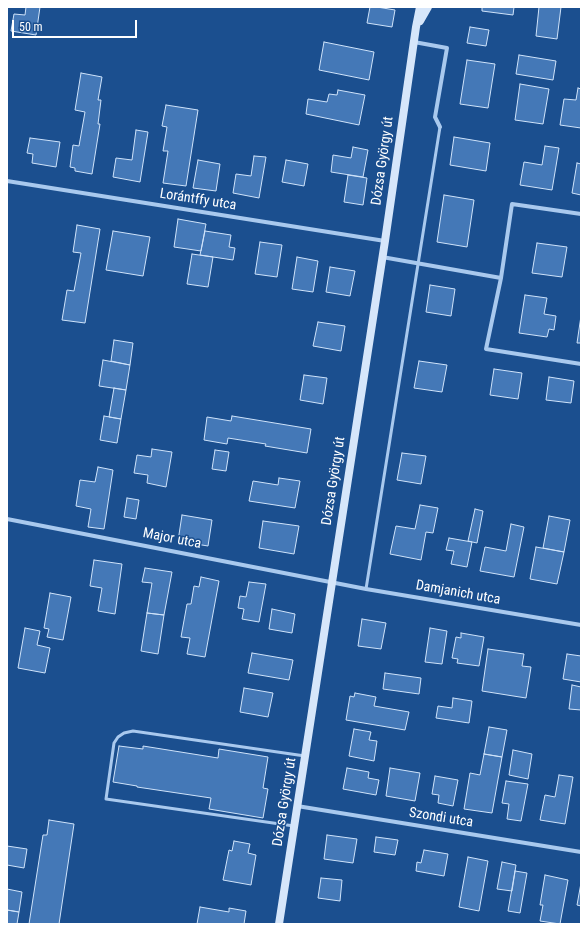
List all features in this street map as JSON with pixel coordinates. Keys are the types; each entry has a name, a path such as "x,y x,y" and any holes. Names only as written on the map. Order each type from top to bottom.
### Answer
{"main road":[{"name":"Dózsa György út","path":"279,924 420,7"},
{"name":"Dózsa György út","path":"416,27 428,7"}],"street":[{"path":"414,42 447,48 435,117 440,127"},
{"name":"Lorántffy utca","path":"7,181 385,241"},
{"path":"581,214 512,204 501,278 486,349 581,364"},
{"path":"382,257 501,278"},
{"name":"Major utca","path":"7,519 332,581"},
{"name":"Damjanich utca","path":"332,581 366,589 581,625"},
{"name":"Szondi utca","path":"297,806 581,852"}],"lane":[{"path":"366,589 440,127"},
{"path":"294,826 106,799 114,743 118,737 124,733 133,731 305,756"}],"building":[{"path":"26,7 40,7 36,35 11,31 14,14 25,15"},
{"path":"370,7 395,10 392,27 367,23"},
{"path":"482,7 514,7 513,15 482,11"},
{"path":"539,7 561,7 557,39 536,36"},
{"path":"470,27 489,30 486,46 467,43"},
{"path":"324,42 374,52 369,80 319,70"},
{"path":"519,55 556,61 553,80 516,74"},
{"path":"467,60 495,64 488,108 460,104"},
{"path":"81,73 102,77 98,100 101,100 98,124 100,124 92,174 75,171 75,168 70,167 73,145 79,146 85,112 75,110"},
{"path":"520,84 549,89 543,124 515,120"},
{"path":"578,88 581,89 581,128 560,125 564,99 576,100"},
{"path":"338,90 365,95 359,125 306,114 308,99 327,102 329,94 337,95"},
{"path":"166,105 198,110 186,186 163,183 168,151 163,151 167,127 162,126"},
{"path":"136,130 148,132 140,182 113,177 116,158 132,160"},
{"path":"454,137 490,143 486,171 450,165"},
{"path":"30,138 60,142 56,167 32,163 33,154 27,153"},
{"path":"545,146 559,148 552,190 520,185 524,162 542,165"},
{"path":"353,147 368,150 363,177 331,172 333,155 351,158"},
{"path":"254,156 266,157 259,198 233,193 236,174 251,176"},
{"path":"198,160 220,164 216,191 193,188"},
{"path":"286,160 308,164 304,186 282,182"},
{"path":"577,163 581,164 581,195 572,193"},
{"path":"348,175 367,178 363,205 344,202"},
{"path":"444,195 474,200 467,247 437,242"},
{"path":"178,219 206,224 201,251 174,247"},
{"path":"77,225 100,229 85,323 62,320 67,290 74,291 81,253 73,252"},
{"path":"113,231 150,237 143,276 106,270"},
{"path":"205,231 231,235 229,247 235,248 233,260 200,255"},
{"path":"260,242 282,245 277,277 255,274"},
{"path":"537,243 567,247 562,277 532,273"},
{"path":"192,254 213,257 208,287 187,284"},
{"path":"297,257 318,261 313,292 292,289"},
{"path":"330,267 355,271 350,296 326,292"},
{"path":"430,285 455,289 451,316 426,312"},
{"path":"525,295 547,298 544,314 556,316 554,330 549,329 547,337 519,333"},
{"path":"581,316 581,343 577,343"},
{"path":"318,322 345,326 341,351 313,346"},
{"path":"114,340 133,343 130,365 111,361"},
{"path":"103,360 130,365 126,390 99,386"},
{"path":"419,361 447,365 442,392 414,388"},
{"path":"494,369 522,373 518,399 490,395"},
{"path":"304,375 327,378 323,404 300,400"},
{"path":"549,377 574,381 571,403 546,400"},
{"path":"114,388 126,390 121,419 109,417"},
{"path":"104,416 121,419 117,443 100,440"},
{"path":"232,416 311,429 307,453 228,438 227,444 204,440 207,417 231,421"},
{"path":"152,449 172,452 166,487 147,483 148,475 134,473 137,455 151,457"},
{"path":"215,450 229,452 226,471 212,469"},
{"path":"402,453 426,456 421,484 397,480"},
{"path":"98,467 113,470 104,529 88,527 91,509 76,506 80,480 95,482"},
{"path":"279,478 300,481 295,508 249,501 253,481 278,485"},
{"path":"127,498 139,500 136,519 124,517"},
{"path":"420,505 438,508 433,533 426,532 421,560 390,554 396,526 415,529"},
{"path":"475,509 483,511 477,543 468,541"},
{"path":"182,515 212,520 208,546 178,541"},
{"path":"549,516 570,520 564,552 543,548"},
{"path":"263,521 299,526 294,554 259,548"},
{"path":"511,524 524,527 514,577 480,571 485,547 506,551"},
{"path":"449,538 472,542 467,567 451,564 454,551 446,550"},
{"path":"536,547 564,552 557,584 530,579"},
{"path":"94,560 122,564 115,614 98,611 102,588 90,586"},
{"path":"145,568 172,572 164,615 147,613 152,583 142,582"},
{"path":"201,577 219,581 205,657 187,654 190,638 181,637 187,604 191,604 194,586 199,587"},
{"path":"249,582 266,584 259,622 242,619 244,609 238,608 240,596 246,597"},
{"path":"50,593 71,597 63,640 47,637 49,629 44,628"},
{"path":"272,609 295,614 292,633 269,629"},
{"path":"147,613 164,615 158,654 141,651"},
{"path":"362,619 386,623 381,649 358,646"},
{"path":"25,628 40,631 37,645 50,648 45,673 18,668"},
{"path":"430,628 447,631 442,664 425,662"},
{"path":"461,633 484,637 479,666 457,663 458,659 452,658 456,637 461,638"},
{"path":"488,649 524,654 522,666 531,667 526,698 482,691"},
{"path":"252,653 293,660 289,680 248,673"},
{"path":"567,654 581,656 581,682 563,679"},
{"path":"385,673 421,678 419,694 383,689"},
{"path":"572,685 581,687 581,710 569,709"},
{"path":"244,688 273,693 268,717 240,712"},
{"path":"355,693 376,697 374,706 409,712 405,730 346,720 350,696 354,697"},
{"path":"453,698 472,701 469,723 436,718 438,706 452,708"},
{"path":"489,727 507,730 502,757 484,754"},
{"path":"354,729 371,732 369,740 377,741 374,761 349,756"},
{"path":"119,746 143,749 143,746 218,758 219,749 268,757 263,788 268,789 263,818 209,809 211,798 113,782"},
{"path":"513,750 532,754 528,779 509,775"},
{"path":"484,754 502,757 492,813 464,809 470,773 480,775"},
{"path":"347,768 369,772 368,778 379,780 376,795 343,789"},
{"path":"390,768 420,773 415,801 386,796"},
{"path":"559,775 573,777 565,824 540,820 545,795 555,797"},
{"path":"435,776 458,780 453,806 438,803 439,795 432,794"},
{"path":"506,781 528,784 521,821 507,819 509,804 502,803"},
{"path":"49,820 74,824 59,924 29,924 43,835 47,835"},
{"path":"327,835 357,839 353,863 324,859"},
{"path":"376,837 398,840 395,855 374,852"},
{"path":"234,841 250,844 248,853 256,855 251,885 223,880 229,850 232,851"},
{"path":"7,846 27,849 24,868 7,865"},
{"path":"424,850 448,854 444,876 416,871 417,862 421,863"},
{"path":"468,857 488,861 479,911 459,907"},
{"path":"502,862 516,865 512,891 497,889"},
{"path":"515,871 527,873 520,913 508,911"},
{"path":"545,875 568,880 560,924 540,921 543,905 540,905"},
{"path":"321,878 342,880 340,901 318,898"},
{"path":"581,883 581,906 577,905"},
{"path":"7,889 22,892 19,912 7,910"},
{"path":"200,907 229,912 229,908 246,911 244,924 197,924"},
{"path":"7,910 19,912 17,924 7,924"}]}
